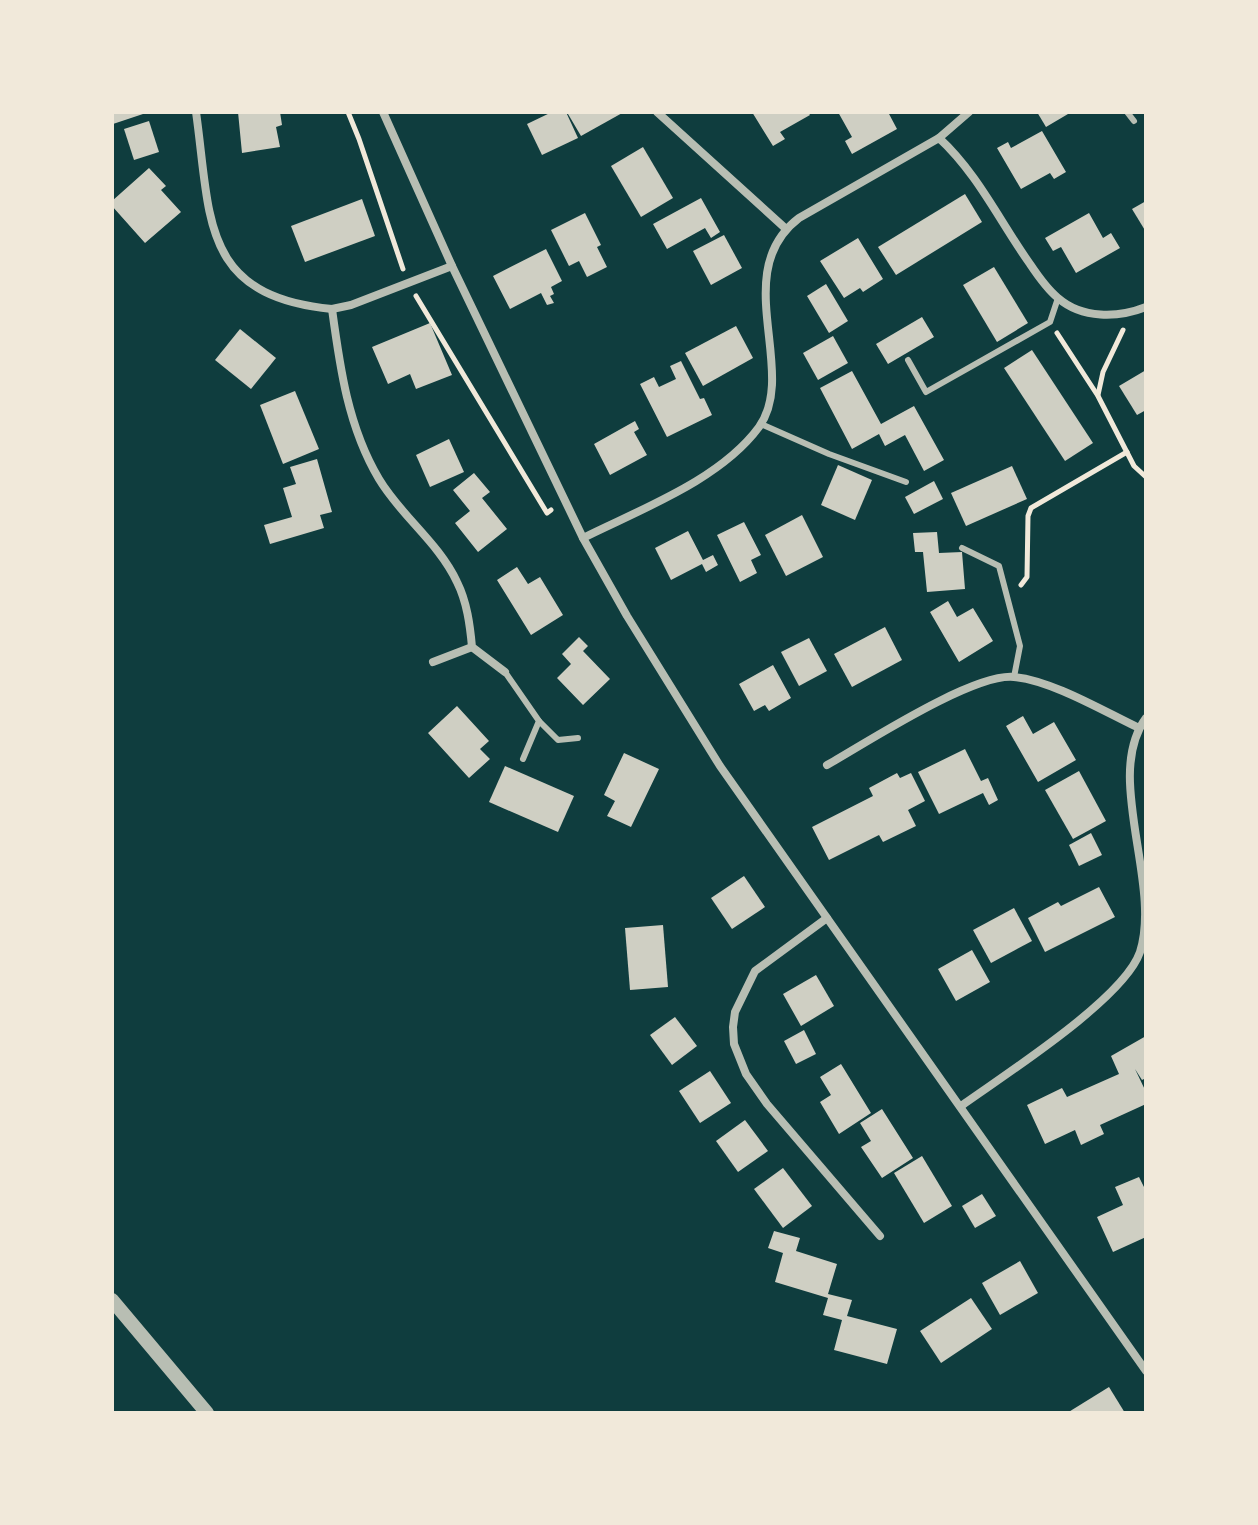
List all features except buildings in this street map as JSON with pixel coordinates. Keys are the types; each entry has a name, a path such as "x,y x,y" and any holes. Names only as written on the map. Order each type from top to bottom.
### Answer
{"street":[{"path":"196,112 212,226 227,261 250,284 292,303 332,309 351,305 452,266"},
{"path":"383,112 452,266 565,503 627,616 720,766 1146,1371"},
{"path":"657,112 785,228"},
{"path":"583,538 707,474 732,456 761,424 771,380 766,283 777,243 785,228 939,138 969,112"},
{"path":"939,138 957,155 1020,251 1058,298 1092,314 1129,313 1146,307"},
{"path":"332,309 344,390 359,439 379,479 457,581 472,647 505,672"},
{"path":"433,662 472,647"},
{"path":"827,765 966,688 996,678 1014,677 1066,694 1139,728"},
{"path":"961,1106 1063,1032 1113,991 1143,954 1144,888 1133,819 1131,771 1139,728 1146,718"},
{"path":"827,918 755,971 735,1012 734,1044 746,1074 767,1104 880,1236"},
{"path":"112,1300 207,1413"}],"lane":[{"path":"1127,112 1134,121"},
{"path":"908,360 926,392 1050,322 1058,298"},
{"path":"761,424 829,454 906,482"},
{"path":"962,548 999,566 1020,646 1014,677"},
{"path":"505,672 539,721 558,740 578,738"},
{"path":"523,759 539,721"}],"path":[{"path":"348,112 409,283 547,513 565,503"},
{"path":"1098,396 1103,372 1129,313"},
{"path":"1050,322 1098,396 1139,472 1146,477"},
{"path":"1009,600 1027,577 1028,516 1031,508 1127,452"}]}
